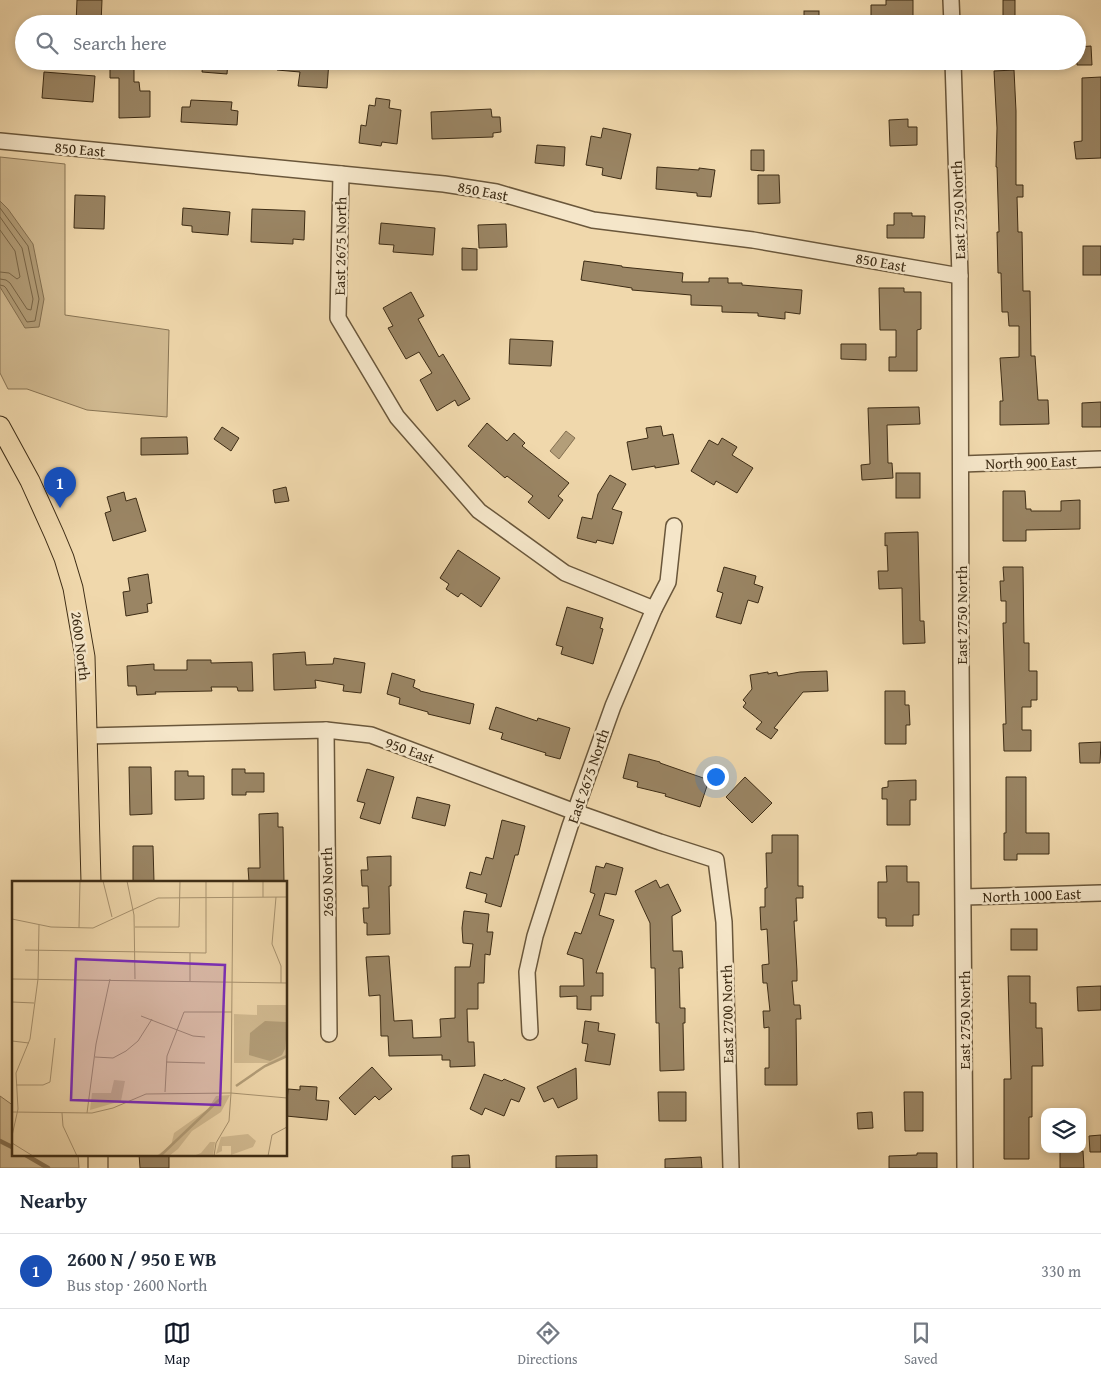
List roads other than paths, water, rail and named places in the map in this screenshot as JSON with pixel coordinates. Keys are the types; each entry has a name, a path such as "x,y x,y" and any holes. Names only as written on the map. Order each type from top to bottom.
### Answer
{"main road":[{"name":"2600 North","path":"0,426 30,482 54,534 73,588 85,657 91,881"}],"street":[{"path":"951,0 952,15"},
{"name":"East 2750 North","path":"953,70 960,276 965,1168"},
{"name":"850 East","path":"0,142 444,184 496,192 593,220 753,240 960,276"},
{"name":"East 2675 North","path":"341,174 338,318 397,417 479,511 565,573 654,609"},
{"name":"North 900 East","path":"961,464 1101,459"},
{"name":"East 2675 North","path":"530,1032 527,972 535,936 575,812 613,706 654,609 668,582 674,526"},
{"name":"950 East","path":"87,736 326,730 370,736 575,812 716,860"},
{"name":"2650 North","path":"326,730 329,1034"},
{"name":"East 2700 North","path":"716,860 724,922 731,1168"},
{"name":"North 1000 East","path":"964,897 1101,893"}],"water":[{"path":"0,201 33,244 44,299 39,327 25,328 0,287"},
{"path":"566,431 575,438 559,459 550,451"}],"waterway":[{"path":"0,1141 12,1147"},
{"path":"27,1156 48,1168"}],"place":[{"name":"2600 N / 950 E WB","path":"60,508"}]}
